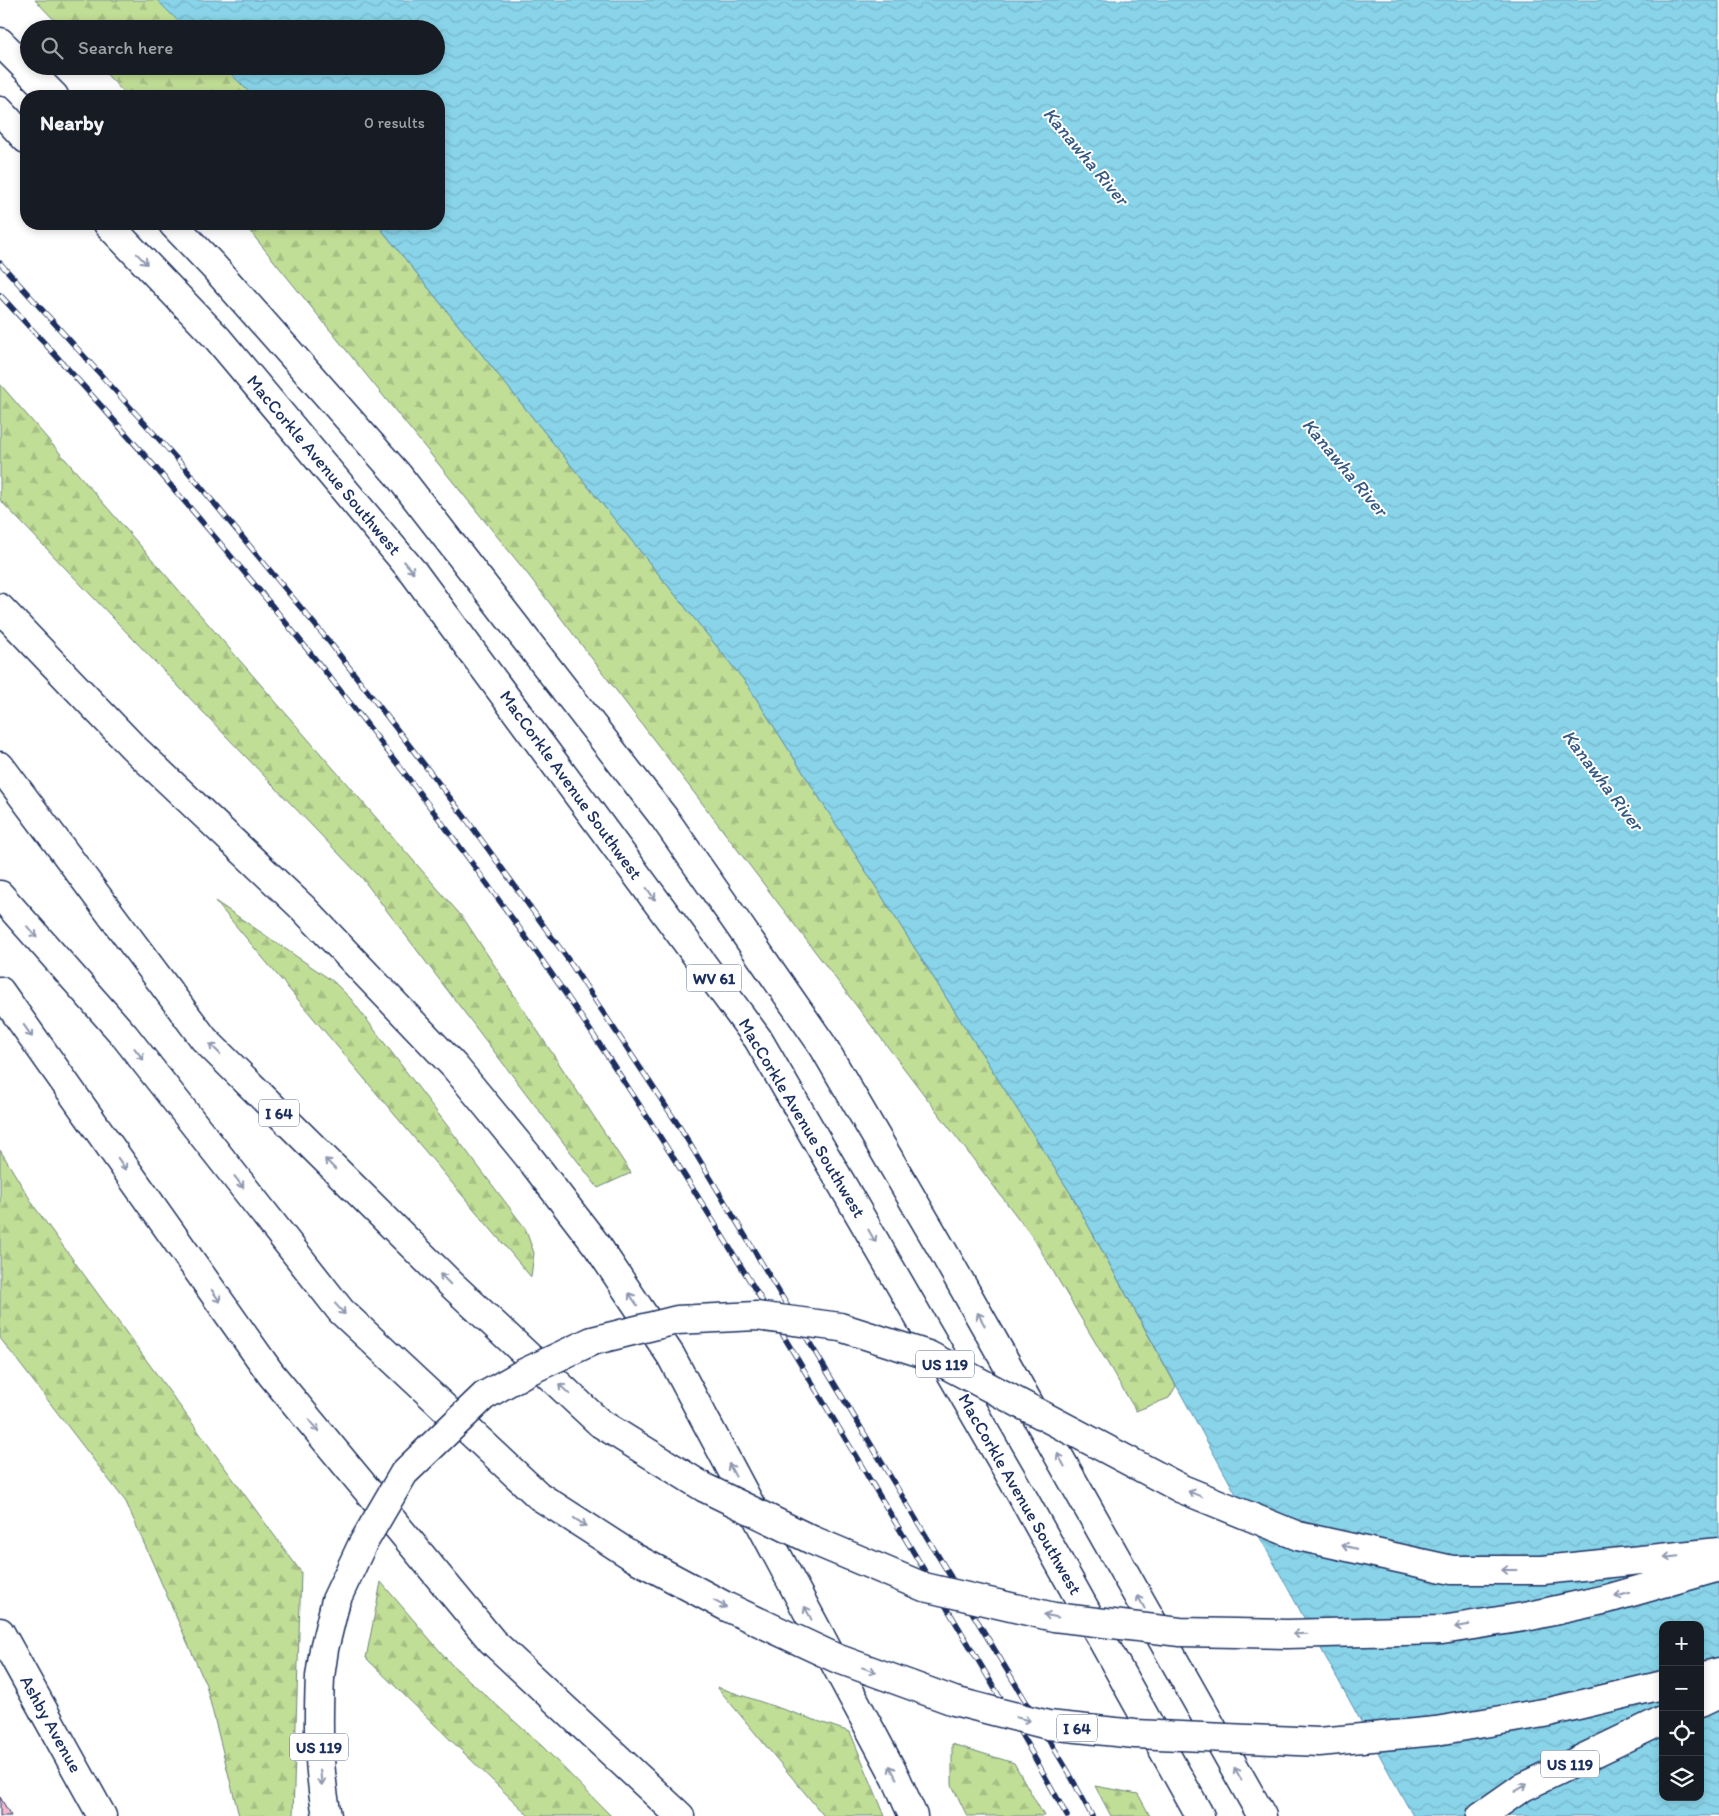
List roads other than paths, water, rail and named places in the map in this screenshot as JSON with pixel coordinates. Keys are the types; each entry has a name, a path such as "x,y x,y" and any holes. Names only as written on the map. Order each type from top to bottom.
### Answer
{"main road":[{"path":"0,42 20,62"},
{"path":"33,75 48,90"},
{"path":"0,111 20,133"},
{"name":"MacCorkle Avenue Southwest","path":"114,230 218,339 414,573 758,1039 1025,1501 1200,1816"},
{"name":"WV 61","path":"179,230 398,474 665,819 823,1046 944,1253 1262,1816"},
{"path":"0,608 133,747 303,908 455,1067 598,1246 671,1356 896,1778 913,1816"},
{"name":"I 64","path":"0,766 204,1039 450,1284 600,1422 705,1488 812,1540 924,1587 1064,1619 1180,1632 1287,1634 1442,1630 1530,1616 1607,1599 1719,1567"},
{"name":"I 64","path":"0,895 124,1035 341,1311 539,1496 644,1562 727,1608 836,1658 954,1701 1048,1725 1135,1734 1319,1742 1436,1731 1549,1712 1659,1686"},
{"path":"0,991 278,1382 492,1641 680,1816"},
{"name":"US 119","path":"327,1816 320,1769 318,1724 320,1677 324,1649 336,1600 362,1544 404,1474 484,1396 524,1373 592,1342 677,1320 756,1316 840,1328 928,1355 1182,1489 1298,1536 1452,1570 1543,1570 1719,1552"},
{"name":"Ashby Avenue","path":"0,1632 102,1816"},
{"path":"1704,1675 1719,1672"},
{"path":"1704,1701 1719,1694"},
{"name":"US 119","path":"1481,1816 1521,1788 1659,1722"}],"water":[{"name":"Kanawha River","path":"157,0 1719,0 1719,1816 1413,1816 1071,1194 747,684 382,230 445,230 445,90 247,90 232,75 445,75 445,20 177,20"}],"railway":[{"path":"0,263 185,468 331,644 467,820 567,958 679,1126 1069,1773 1092,1816"},
{"path":"0,295 146,457 286,623 421,794 549,970 634,1096 755,1290 972,1650 1067,1816"}]}
